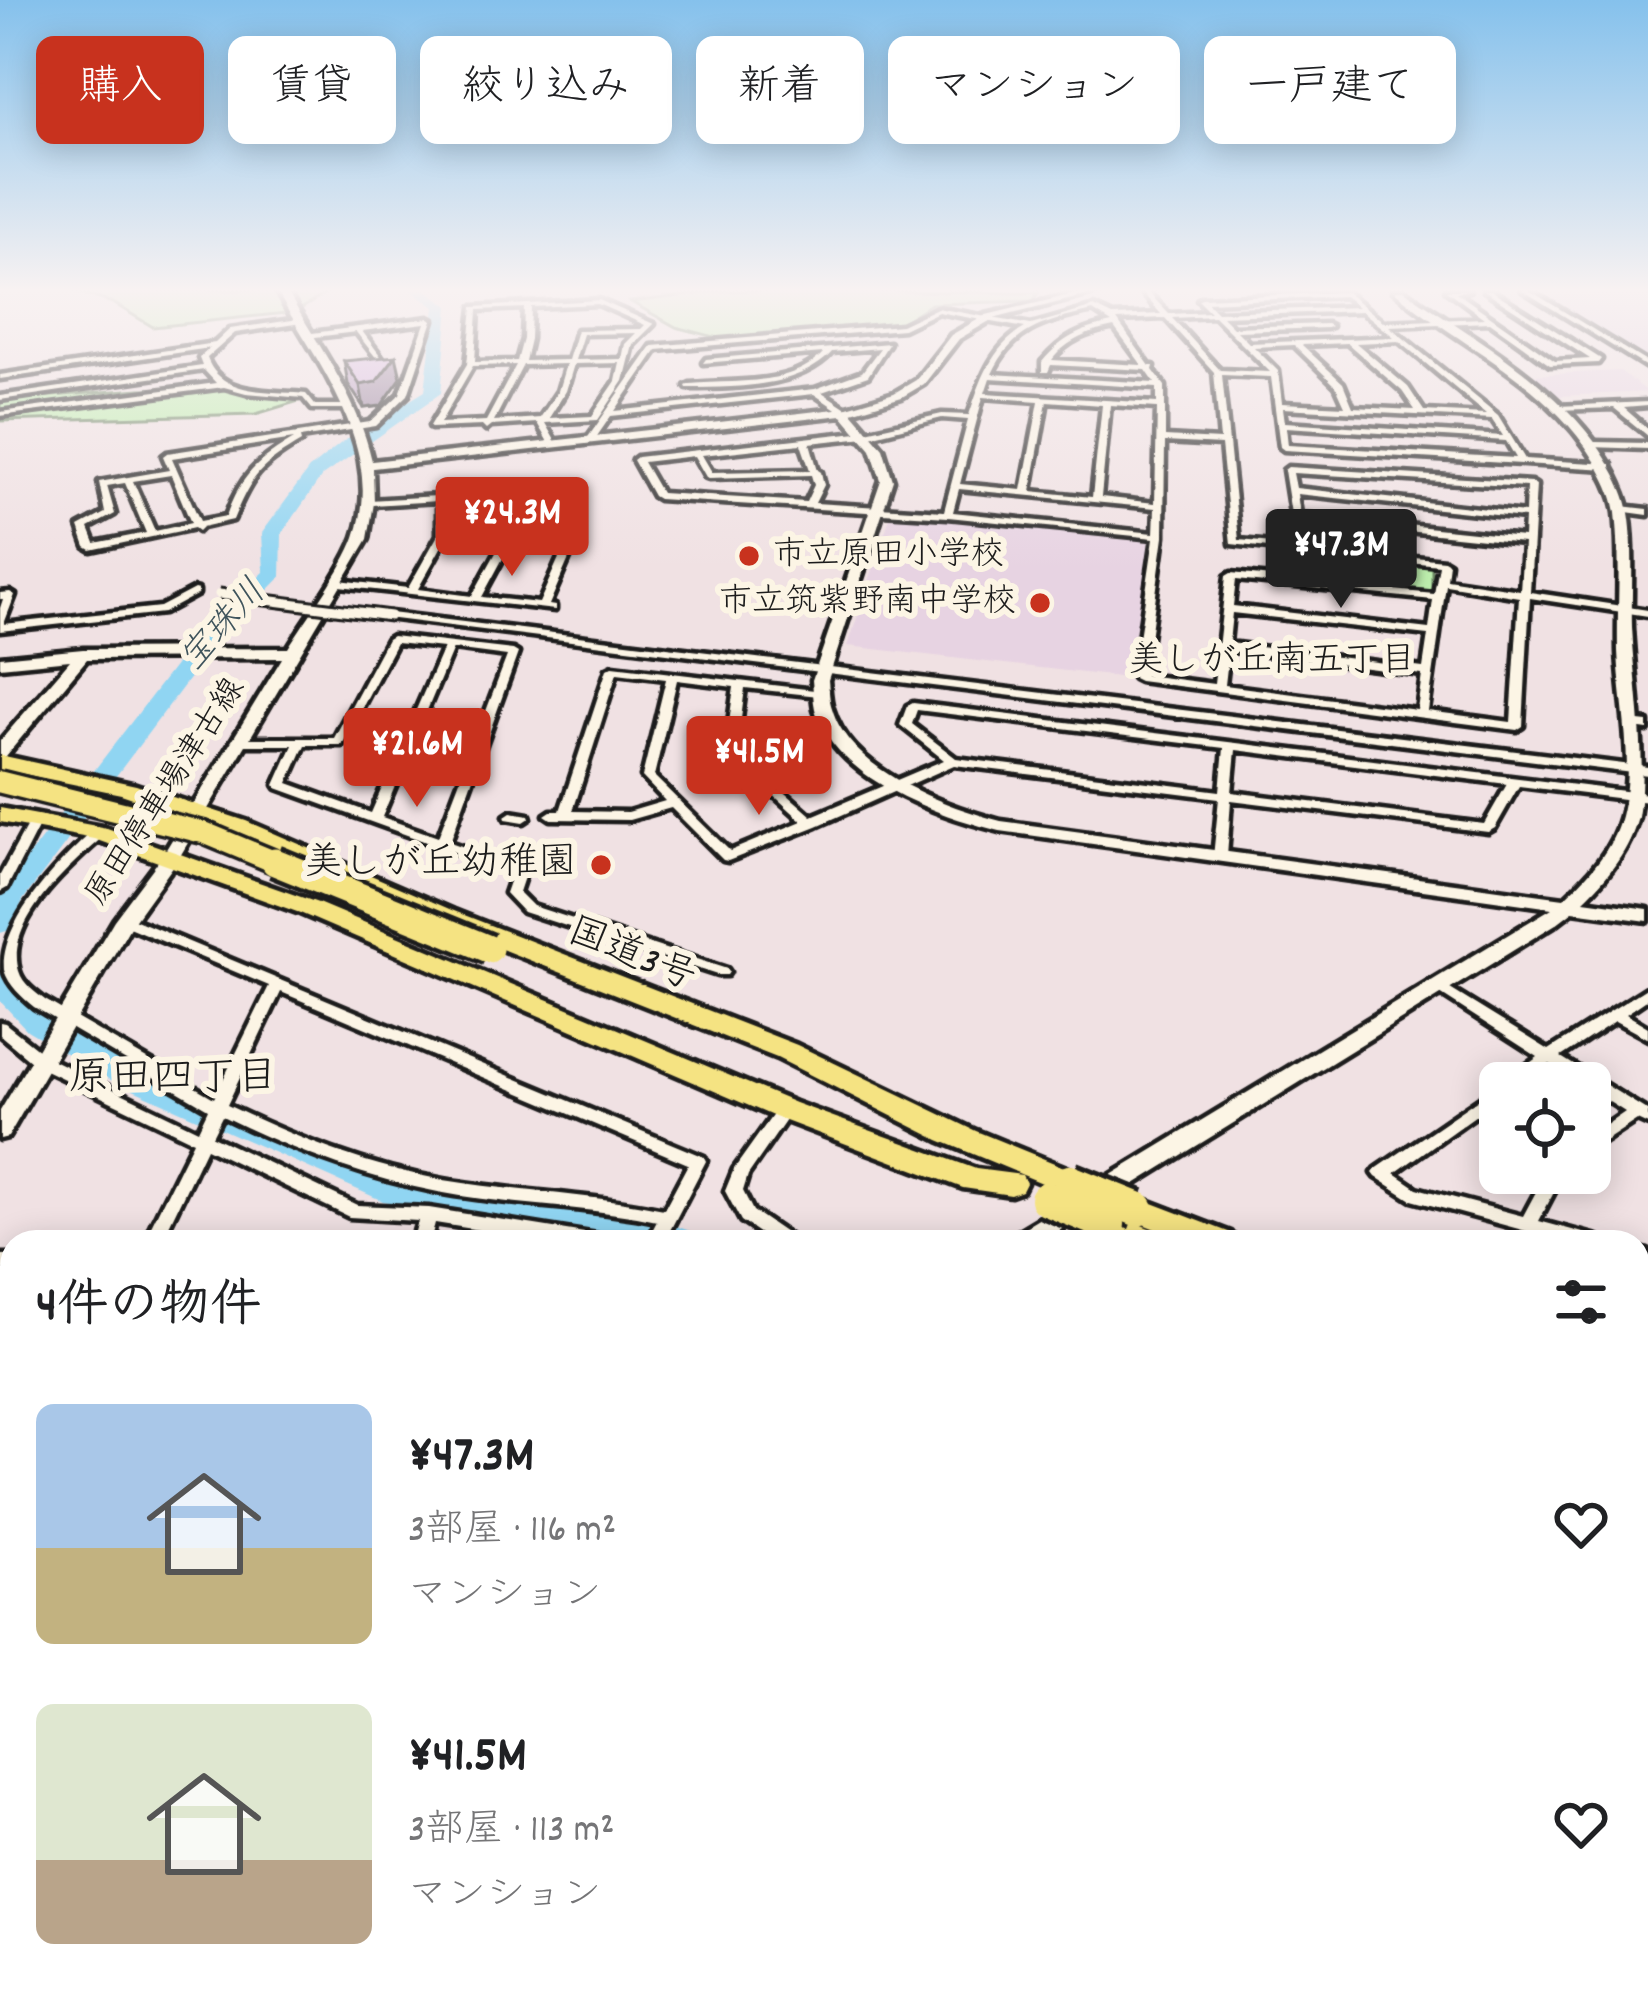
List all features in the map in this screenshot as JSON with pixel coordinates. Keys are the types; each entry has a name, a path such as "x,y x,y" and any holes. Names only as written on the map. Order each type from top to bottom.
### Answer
{"highway":[{"path":"0,762 199,811 785,1110 974,1180 1011,1184"},
{"name":"国道3号","path":"0,782 205,833 1011,1184 1058,1190"},
{"path":"0,806 39,822 90,831 469,950"},
{"name":"国道3号","path":"0,806 139,830 269,876 965,1138 1058,1190 1123,1216 1175,1230"},
{"name":"国道3号","path":"1123,1216 1138,1230"}],"street":[{"path":"64,383 66,389"},
{"path":"0,398 106,383"},
{"name":"原田停車場津古線","path":"0,1131 124,920 170,858 340,583 372,502 371,464 334,383"},
{"path":"198,528 167,456 305,435 360,435 388,415 409,383"},
{"path":"460,383 434,426 595,418 618,383"},
{"path":"486,427 514,383"},
{"path":"541,423 564,383"},
{"path":"590,440 630,383"},
{"path":"676,407 692,383"},
{"path":"690,386 712,383"},
{"path":"609,414 816,391 839,383"},
{"path":"371,464 845,411 898,395 918,383"},
{"path":"948,514 987,383"},
{"path":"1114,383 1160,386"},
{"path":"1158,383 1159,536 1139,678 1517,726 1531,484 1288,470 1308,584"},
{"path":"1219,383 1234,542 1444,563 1422,714"},
{"path":"1276,383 1284,447 1608,466"},
{"path":"1337,383 1350,409"},
{"path":"1399,383 1422,414"},
{"path":"1455,383 1496,417 1522,460"},
{"path":"1041,1230 1442,989 1568,904 1621,841 1642,798 1639,725 1624,609 1622,509 1608,466 1594,445 1524,383"},
{"path":"0,414 105,404 223,385 307,396 312,407 323,410 347,407"},
{"path":"88,386 105,404"},
{"path":"816,391 845,411 866,434 883,461 886,480 824,670 820,693 824,716 837,738 896,786 945,811 1000,826 1648,915"},
{"path":"983,395 1160,406"},
{"path":"1026,493 1042,399"},
{"path":"1096,500 1106,403"},
{"path":"1557,408 1648,404"},
{"path":"1280,405 1496,417"},
{"path":"1616,406 1648,433"},
{"path":"973,418 943,416 866,434 638,460 658,496 880,508 1159,536"},
{"path":"541,423 554,444"},
{"path":"1281,424 1509,439"},
{"path":"173,472 102,484 110,514 84,527 91,547 230,518 241,483 260,462 305,435"},
{"path":"1160,439 1226,442"},
{"path":"805,442 819,485 810,503"},
{"path":"1594,445 1645,449"},
{"path":"221,448 241,483"},
{"path":"696,453 709,475 817,472"},
{"path":"1392,453 1396,476"},
{"path":"128,480 152,536"},
{"path":"955,486 1160,506"},
{"path":"340,583 548,607 576,531 572,491 372,502"},
{"path":"1294,491 1532,515"},
{"path":"476,598 509,538 507,494"},
{"path":"412,590 443,535 443,496"},
{"path":"1622,509 1648,512"},
{"path":"1298,517 1529,541"},
{"path":"1219,688 1231,576 1441,598"},
{"path":"1444,582 1648,613"},
{"path":"0,596 10,596 0,626 95,613 163,610 194,592"},
{"path":"219,594 1642,771"},
{"path":"1229,609 1435,633"},
{"path":"242,741 338,742 392,639 513,653 442,845"},
{"path":"1225,646 1428,672"},
{"path":"374,820 449,647"},
{"path":"0,662 82,653 294,652"},
{"path":"0,752 82,653"},
{"path":"673,803 628,816 559,814 613,669 820,693"},
{"path":"671,676 648,777 728,857 953,760"},
{"path":"740,686 731,751 812,823"},
{"path":"1515,782 1488,828 953,760 906,724 913,706 1642,798"},
{"path":"300,742 281,785 519,871 512,892 529,909 722,972"},
{"path":"1220,857 1230,744"},
{"path":"0,888 39,822"},
{"path":"90,831 13,937 9,960 15,981 68,1020 156,1077 314,1149 375,1170 440,1185 668,1217"},
{"path":"124,920 698,1161 661,1230"},
{"path":"158,1230 278,983"},
{"path":"1442,989 1642,1116 1611,1133"},
{"path":"1540,1062 1648,992"},
{"path":"1615,1014 1648,1034"},
{"path":"0,1027 43,1062 203,1143 355,1212 429,1215 522,1230"},
{"path":"1479,1105 1382,1173 1412,1192 1549,1230"},
{"path":"767,1230 747,1216 734,1191 740,1173 785,1110"},
{"path":"1528,1224 1544,1194"},
{"path":"425,1230 429,1215"}],"shaded area":[{"path":"1541,383 1636,383 1648,392 1558,396"},
{"path":"891,514 1151,540 1128,678 848,646"}],"green space":[{"path":"257,387 299,401 256,414 0,421 0,400 140,389"},
{"path":"1309,556 1432,567 1432,593 1317,583"}],"waterway":[{"name":"宝珠川","path":"0,924 10,899 207,639 274,573 272,533 309,481 334,455 433,393 434,383"},
{"name":"宝珠川","path":"0,910 5,908"},
{"name":"宝珠川","path":"0,983 38,1023 122,1072 395,1192 627,1223 647,1230"}],"place":[{"name":"市立原田小学校","path":"749,556"},
{"name":"市立筑紫野南中学校","path":"1040,603"},
{"name":"美しが丘幼稚園","path":"601,865"}],"district":[{"name":"美しが丘南五丁目","path":"1272,663"},
{"name":"原田四丁目","path":"173,1081"}]}
